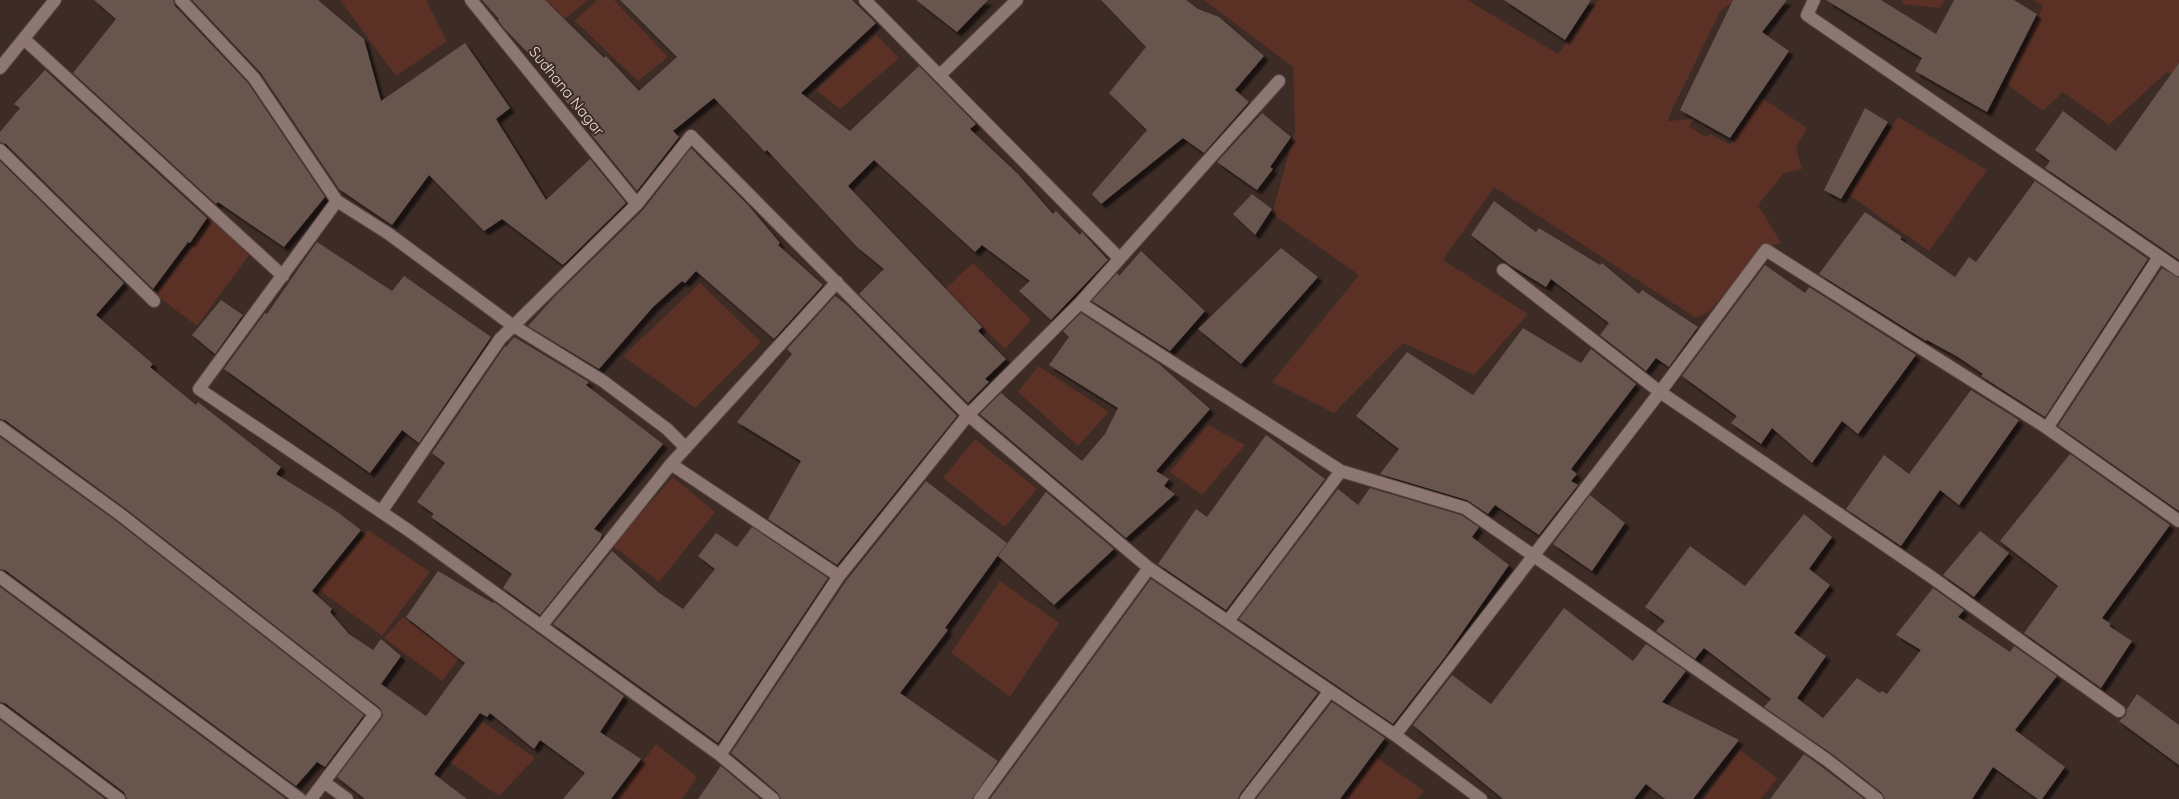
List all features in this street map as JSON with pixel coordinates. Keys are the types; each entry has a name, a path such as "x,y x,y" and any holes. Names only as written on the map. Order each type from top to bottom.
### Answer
{"street":[{"path":"0,68 54,0"},
{"path":"181,0 254,78 337,201 389,234 512,325 604,381 667,429 686,448"},
{"name":"Sudhana Nagar","path":"471,0 637,204"},
{"path":"865,0 1119,258"},
{"path":"940,75 1018,0"},
{"path":"1814,0 1806,15 2179,270"},
{"path":"24,40 283,276"},
{"path":"720,755 839,576 968,415 1080,303 1279,81"},
{"path":"381,512 500,339 512,325 637,204 691,136 968,415 1149,568 1395,735 1481,799"},
{"path":"0,150 154,301"},
{"path":"337,201 199,389 381,512 541,626 720,755 773,799"},
{"path":"1395,735 1660,392 1766,250 2047,428 2179,521"},
{"path":"2047,428 2159,258"},
{"path":"1503,270 1660,392 1930,576 2119,711"},
{"path":"541,626 671,464 837,282"},
{"path":"1080,303 1341,470 1465,508 1827,760 1877,799"},
{"path":"0,427 121,515 375,714 311,799"},
{"path":"671,464 839,576"},
{"path":"1228,621 1341,470"},
{"path":"980,799 1149,568"},
{"path":"0,577 300,799"},
{"path":"1246,799 1330,691"},
{"path":"0,710 119,799"},
{"path":"324,782 348,799"}],"shaded area":[{"path":"340,0 426,0 447,41 396,76"},
{"path":"546,0 588,0 525,51 504,28"},
{"path":"597,0 614,0 668,57 638,81 575,21"},
{"path":"1204,0 1467,0 1558,54 1598,0 1770,0 1783,8 1772,21 1735,1 1721,10 1668,121 1694,119 1689,127 1706,137 1711,134 1730,145 1762,98 1807,128 1796,148 1802,169 1784,173 1758,205 1781,243 1763,248 1710,311 1696,318 1494,187 1443,260 1528,314 1474,375 1403,343 1334,413 1272,382 1359,275 1272,214 1295,131 1293,67"},
{"path":"1902,0 1945,0 1940,8 1903,4"},
{"path":"2034,0 2179,0 2179,78 2167,72 2109,125 2063,92 2043,111 2007,84 2043,6"},
{"path":"876,35 899,58 840,109 816,90"},
{"path":"1898,117 1987,170 1929,251 1849,195"},
{"path":"212,218 249,255 197,326 155,294"},
{"path":"973,263 1031,320 1005,349 944,290"},
{"path":"700,283 761,342 695,408 623,356"},
{"path":"1038,366 1109,412 1078,446 1018,392"},
{"path":"1208,425 1245,445 1202,495 1170,472"},
{"path":"975,439 1037,489 1005,527 943,478"},
{"path":"673,477 715,512 659,582 612,545"},
{"path":"368,530 430,572 382,636 318,589"},
{"path":"1000,581 1059,623 1010,697 951,653"},
{"path":"466,598 489,618 442,681 384,638 403,617 433,640"},
{"path":"483,722 535,758 499,796 450,762"},
{"path":"656,744 697,777 682,799 615,799"},
{"path":"1740,750 1777,778 1761,799 1704,799"},
{"path":"1376,757 1424,791 1417,799 1345,799"}],"building":[{"path":"94,0 173,0 175,6 248,83 325,197 284,247 218,202 216,204 73,73 116,19"},
{"path":"192,0 318,0 364,39 381,101 465,43 510,108 496,119 546,200 590,159 626,203 563,265 502,219 484,231 429,175 392,225 339,189 261,73"},
{"path":"482,0 545,0 604,58 606,56 639,91 677,57 620,0 852,0 876,23 801,93 850,131 919,66 976,124 970,129 1018,174 1053,214 1056,211 1080,235 1082,232 1108,260 1051,320 1019,291 1030,281 982,245 975,252 874,160 848,186 982,327 978,331 1006,359 985,379 989,382 968,403 859,294 884,269 857,247 767,150 765,152 714,98 673,131 679,137 637,191 591,134 593,132 563,98 567,93 503,27 499,19"},
{"path":"916,0 988,0 957,32"},
{"path":"1101,0 1186,0 1198,9 1219,17 1264,56 1235,90 1249,102 1204,153 1183,138 1101,204 1092,194 1147,130 1109,93 1146,47"},
{"path":"1504,0 1591,0 1565,40"},
{"path":"1733,0 1787,0 1762,32 1789,51 1730,138 1680,110"},
{"path":"1826,0 1881,0 1936,34 1954,0 2014,0 2037,14 1987,112 1915,71 1922,58"},
{"path":"2179,63 2179,260 2045,168 2050,161 2035,150 2063,111 2116,151"},
{"path":"45,70 207,218 190,243 188,242 153,289 6,144 0,142 0,132 20,108 14,104"},
{"path":"1865,108 1888,122 1841,199 1824,190"},
{"path":"1262,113 1291,137 1270,167 1273,169 1257,190 1217,162"},
{"path":"691,148 749,206 780,243 778,245 823,285 774,339 696,271 685,283 682,281 653,307 599,369 528,326 555,296 643,210"},
{"path":"0,161 124,283 96,315 153,364 150,367 196,405 198,402 281,467 276,474 336,511 361,530 312,591 332,609 330,612 349,634 373,650 381,639 401,656 381,684 426,716 465,663 406,617 438,571 494,602 624,696 600,732 641,759 611,799 563,799 585,773 540,740 534,749 490,713 487,717 480,713 434,774 467,799 365,799 337,777 381,719 383,715 380,708 126,509 5,420 0,419"},
{"path":"2035,181 2148,259 2045,417 1981,376 1983,374 1958,357 1926,341 1819,274 1865,212 1955,277 1969,257 1976,262"},
{"path":"1252,194 1272,209 1255,235 1233,214"},
{"path":"1494,201 1536,232 1539,228 1600,265 1602,263 1639,294 1642,290 1698,327 1669,367 1656,358 1646,371 1600,335 1609,323 1551,279 1546,287 1510,265 1471,235"},
{"path":"317,242 392,291 404,276 491,337 419,443 402,430 370,473 224,369 265,313 267,314"},
{"path":"1281,248 1318,277 1241,364 1198,329"},
{"path":"1141,251 1205,311 1170,351 1092,301 1117,273 1119,276"},
{"path":"1765,265 1805,293 1809,287 1916,355 1858,434 1842,421 1812,463 1772,428 1761,444 1731,423 1737,416 1682,376"},
{"path":"2162,268 2179,278 2179,511 2058,426"},
{"path":"835,296 848,306 957,416 837,565 768,519 801,461 737,422 792,354 787,349"},
{"path":"221,300 243,315 215,354 192,335"},
{"path":"1081,313 1159,364 1210,409 1156,471 1169,479 1164,486 1175,494 1126,538 980,414 1001,393 1082,461 1105,434 1118,408 1049,365 1069,337 1063,331"},
{"path":"1523,328 1581,363 1591,349 1636,384 1571,469 1577,474 1571,481 1578,485 1539,535 1495,505 1488,514 1467,500 1380,474 1399,449 1356,416 1407,352 1473,395"},
{"path":"514,337 589,382 586,385 663,444 594,529 602,534 600,540 540,615 503,588 512,574 431,517 434,514 417,502 445,463 432,453 505,346"},
{"path":"1971,390 2019,420 1959,505 1940,490 1901,546 1846,509 1884,455 1909,474"},
{"path":"1266,435 1325,479 1226,610 1158,564 1196,509 1207,517"},
{"path":"0,437 116,521 364,715 325,767 317,762 296,786 5,570 0,569"},
{"path":"2070,454 2170,525 2102,618 2111,624 2109,626 2132,641 2101,688 2024,633 2058,586 2000,541"},
{"path":"926,481 1007,543 945,628 948,630 900,693 998,761 972,799 781,799 778,793 731,753 846,581"},
{"path":"1370,488 1461,515 1479,527 1472,537 1509,565 1445,657 1393,724 1239,619 1338,489 1358,505"},
{"path":"1046,492 1114,549 1054,605 998,556"},
{"path":"1590,495 1625,523 1592,571 1553,544"},
{"path":"1804,514 1832,537 1809,569 1830,585 1794,633 1826,656 1797,698 1823,718 1857,678 1880,693 1882,691 1887,694 1921,650 1896,635 1933,588 1964,610 1958,617 2010,652 2014,646 2057,676 2015,730 2065,767 2042,799 2038,799 1993,767 1972,799 1885,799 1882,793 1832,754 1764,707 1771,699 1704,648 1695,659 1656,631 1665,621 1645,607 1690,546 1745,586"},
{"path":"752,527 828,578 718,743 553,624 612,551 658,592 683,609 715,569 698,556 716,533 737,547"},
{"path":"1980,531 2009,553 1974,597 1943,575"},
{"path":"1151,579 1318,693 1238,799 990,799"},
{"path":"0,587 286,799 127,799 124,792 5,703 0,702"},
{"path":"1564,608 1633,661 1646,644 1686,671 1662,702 1739,740 1693,799 1665,799 1646,784 1634,799 1503,799 1413,725 1452,675 1491,704"},
{"path":"2137,694 2179,725 2179,765 2119,721 2126,715 2127,709"},
{"path":"1332,702 1385,738 1340,799 1256,799"},
{"path":"0,720 105,799 0,799"},
{"path":"1804,754 1822,767 1864,799 1770,799"},
{"path":"721,766 760,799 698,799"}]}
